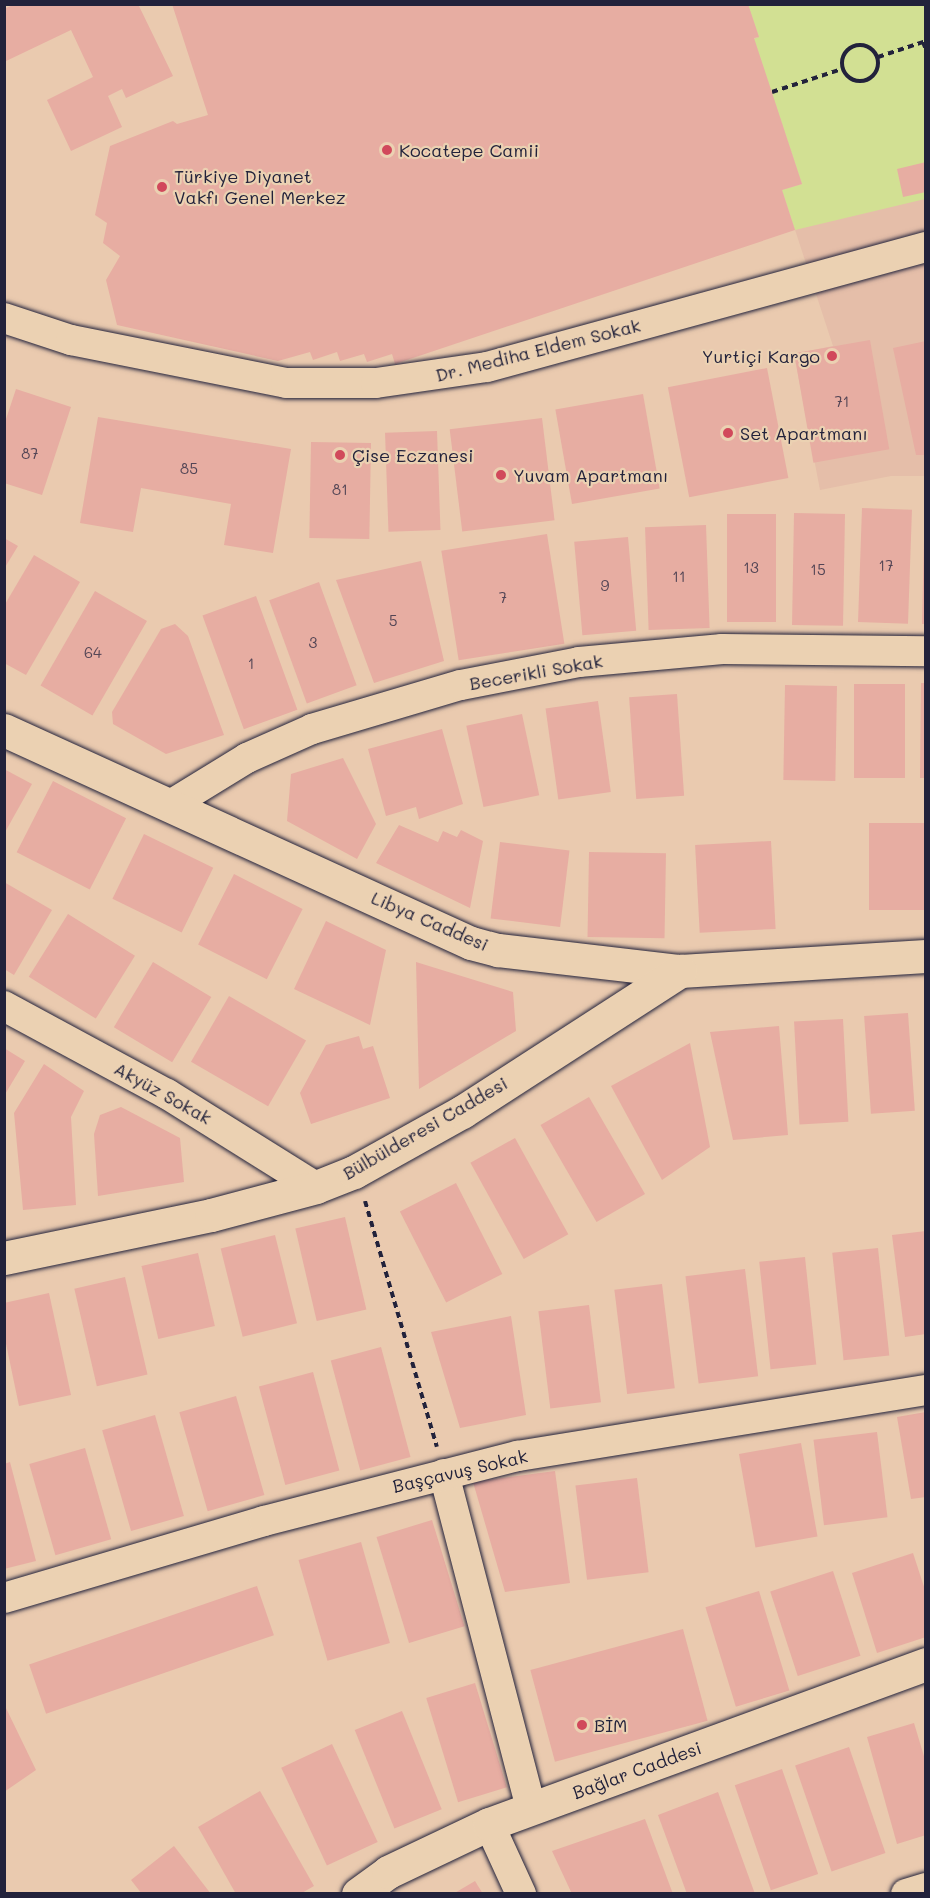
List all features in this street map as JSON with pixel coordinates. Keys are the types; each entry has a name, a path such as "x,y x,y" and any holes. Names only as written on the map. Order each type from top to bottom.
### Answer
{"main road":[{"name":"Libya Caddesi","path":"4,730 172,804 471,943 680,971 926,956"},
{"name":"Bülbülderesi Caddesi","path":"4,1258 111,1238 316,1187 354,1172 462,1112 680,971"},
{"name":"Bağlar Caddesi","path":"358,1893 388,1872 489,1824 926,1664"}],"street":[{"name":"Dr. Mediha Eldem Sokak","path":"4,318 71,340 286,383 376,383 487,367 926,247"},
{"name":"Becerikli Sokak","path":"172,804 247,758 312,729 461,685 579,662 722,649 926,651"},
{"name":"Akyüz Sokak","path":"4,1006 167,1094 316,1187"},
{"name":"Başçavuş Sokak","path":"4,1598 444,1474 530,1454 926,1390"},
{"path":"444,1474 531,1808"},
{"path":"489,1824 520,1893"},
{"path":"906,1893 926,1888"}],"path":[{"path":"878,57 924,42 926,50"},
{"path":"854,45 871,48 878,57 878,69 866,81 849,78 842,69 845,52 854,45"},
{"path":"772,92 842,69"},
{"path":"354,1172 380,1240 444,1474"}],"shaded area":[{"path":"748,5 925,5 925,476 891,476 820,490 794,354 833,346 782,190 802,184 754,39 759,37"}],"green space":[{"path":"748,5 925,5 925,199 795,230 782,190 802,184 754,39 759,37"}],"building":[{"path":"15,4 138,4 173,76 126,98 122,89 108,96 122,127 71,151 47,100 93,77 71,30 4,62 4,9"},
{"path":"172,4 748,4 759,37 754,38 802,184 782,190 795,230 395,364 392,354 367,362 364,354 340,361 337,352 313,360 310,352 278,361 117,325 106,280 120,256 103,243 107,223 95,215 110,146 173,121 177,124 208,115"},
{"path":"926,162 926,192 903,197 897,169"},
{"path":"870,340 889,449 813,463 794,353"},
{"path":"926,341 926,455 916,455 893,348"},
{"name":"Set Apartmanı","path":"767,368 788,478 689,497 668,387"},
{"path":"16,389 71,407 42,495 4,483 4,425"},
{"path":"643,394 660,489 572,504 555,409"},
{"path":"98,417 291,449 273,553 224,545 231,504 141,488 133,532 80,523"},
{"name":"Yuvam Apartmanı","path":"542,418 555,520 462,532 450,429"},
{"path":"437,431 440,530 388,532 385,433"},
{"path":"311,442 371,443 369,539 309,538"},
{"path":"862,508 912,510 908,624 858,622"},
{"path":"794,513 845,514 843,626 792,625"},
{"path":"727,514 776,514 776,622 727,622"},
{"path":"706,525 710,628 649,630 645,527"},
{"path":"547,534 564,644 459,660 441,551"},
{"path":"628,537 636,631 582,635 574,542"},
{"path":"4,538 18,546 4,569"},
{"path":"924,540 926,540 926,624 922,624"},
{"path":"34,555 80,582 26,675 4,663 4,606"},
{"path":"421,561 444,661 374,683 336,580"},
{"path":"319,582 357,685 307,703 269,600"},
{"path":"95,591 147,621 92,715 40,685"},
{"path":"256,596 297,710 244,729 202,615"},
{"path":"175,624 188,636 224,735 166,754 113,724 112,712 161,629"},
{"path":"921,683 926,683 926,778 920,778"},
{"path":"854,684 905,684 905,778 854,778"},
{"path":"785,685 837,686 835,781 783,780"},
{"path":"677,694 684,796 636,799 629,697"},
{"path":"598,701 611,792 558,799 546,708"},
{"path":"522,714 539,795 484,807 466,726"},
{"path":"442,729 463,804 419,819 416,807 386,816 368,749"},
{"path":"343,758 376,824 357,859 287,821 291,774"},
{"path":"4,769 32,784 4,834"},
{"path":"53,781 126,818 90,890 17,852"},
{"path":"869,823 926,823 926,910 869,910"},
{"path":"399,825 438,842 443,831 457,837 461,830 483,841 470,908 376,863"},
{"path":"144,834 213,868 182,932 112,899"},
{"path":"771,841 776,929 700,933 695,845"},
{"path":"500,842 569,851 560,927 491,918"},
{"path":"589,852 666,853 665,938 588,937"},
{"path":"234,874 303,909 267,979 198,944"},
{"path":"4,882 52,910 14,975 4,969"},
{"path":"68,914 135,956 96,1019 29,977"},
{"path":"326,921 386,950 370,1025 294,989"},
{"path":"153,962 211,997 172,1062 114,1027"},
{"path":"416,962 513,992 516,1031 419,1089"},
{"path":"229,996 306,1040 268,1106 191,1062"},
{"path":"908,1013 915,1111 871,1114 864,1016"},
{"path":"843,1019 848,1122 799,1124 794,1022"},
{"path":"779,1026 788,1135 733,1140 710,1032"},
{"path":"359,1036 363,1049 373,1046 390,1098 311,1124 300,1093 326,1045"},
{"path":"690,1043 710,1147 662,1180 611,1086"},
{"path":"4,1048 25,1061 4,1096"},
{"path":"44,1064 84,1091 71,1117 76,1205 23,1210 14,1113"},
{"path":"589,1097 645,1194 597,1222 541,1125"},
{"path":"121,1107 180,1138 184,1182 98,1196 94,1134 100,1115"},
{"path":"515,1138 568,1234 524,1259 470,1163"},
{"path":"456,1183 502,1274 446,1302 400,1212"},
{"path":"345,1217 366,1310 317,1321 295,1228"},
{"path":"926,1231 926,1334 905,1337 892,1235"},
{"path":"275,1235 297,1323 243,1337 221,1249"},
{"path":"878,1248 889,1355 844,1360 832,1253"},
{"path":"198,1253 215,1326 158,1339 141,1266"},
{"path":"805,1257 816,1364 771,1369 759,1262"},
{"path":"745,1269 758,1376 699,1384 685,1276"},
{"path":"125,1277 147,1374 97,1386 74,1289"},
{"path":"662,1284 675,1388 627,1394 614,1290"},
{"path":"49,1293 71,1395 19,1406 4,1334 4,1303"},
{"path":"589,1305 601,1402 550,1408 538,1311"},
{"path":"511,1316 526,1415 460,1428 431,1332"},
{"path":"381,1347 411,1457 360,1471 331,1360"},
{"path":"313,1372 339,1471 285,1485 259,1386"},
{"path":"236,1396 264,1495 208,1511 179,1412"},
{"path":"926,1412 926,1497 911,1499 897,1417"},
{"path":"155,1415 184,1516 131,1531 102,1430"},
{"path":"877,1432 887,1517 824,1525 813,1440"},
{"path":"801,1443 817,1537 755,1547 739,1454"},
{"path":"85,1448 111,1539 55,1555 29,1464"},
{"path":"10,1462 36,1561 4,1569 4,1464"},
{"path":"555,1471 570,1583 505,1592 473,1482"},
{"path":"637,1478 649,1572 587,1580 575,1486"},
{"path":"432,1520 464,1626 409,1643 377,1537"},
{"path":"361,1542 390,1643 327,1661 299,1560"},
{"path":"913,1553 926,1593 926,1637 877,1653 852,1573"},
{"path":"833,1571 861,1656 798,1676 770,1591"},
{"path":"257,1586 274,1635 46,1714 29,1664"},
{"path":"759,1591 789,1690 736,1707 705,1607"},
{"path":"683,1629 708,1721 555,1762 530,1670"},
{"path":"475,1683 507,1787 458,1802 426,1698"},
{"path":"4,1704 36,1770 4,1792"},
{"path":"402,1711 442,1809 394,1828 355,1730"},
{"path":"914,1723 926,1763 926,1835 897,1844 867,1737"},
{"path":"332,1744 378,1842 327,1866 281,1768"},
{"path":"849,1747 885,1853 832,1871 795,1766"},
{"path":"782,1769 818,1874 771,1890 735,1785"},
{"path":"260,1791 314,1886 300,1894 236,1894 198,1827"},
{"path":"718,1792 755,1894 687,1894 658,1815"},
{"path":"645,1819 673,1894 572,1894 552,1851"},
{"path":"174,1846 211,1894 142,1894 131,1880"},
{"path":"475,1881 483,1894 453,1894"}],"place":[{"name":"Kocatepe Camii","path":"387,150"},
{"name":"Türkiye Diyanet Vakfı Genel Merkez","path":"162,187"},
{"name":"Yurtiçi Kargo","path":"832,356"},
{"name":"Set Apartmanı","path":"728,433"},
{"name":"Çise Eczanesi","path":"340,455"},
{"name":"Yuvam Apartmanı","path":"501,475"},
{"name":"BİM","path":"582,1725"}]}
